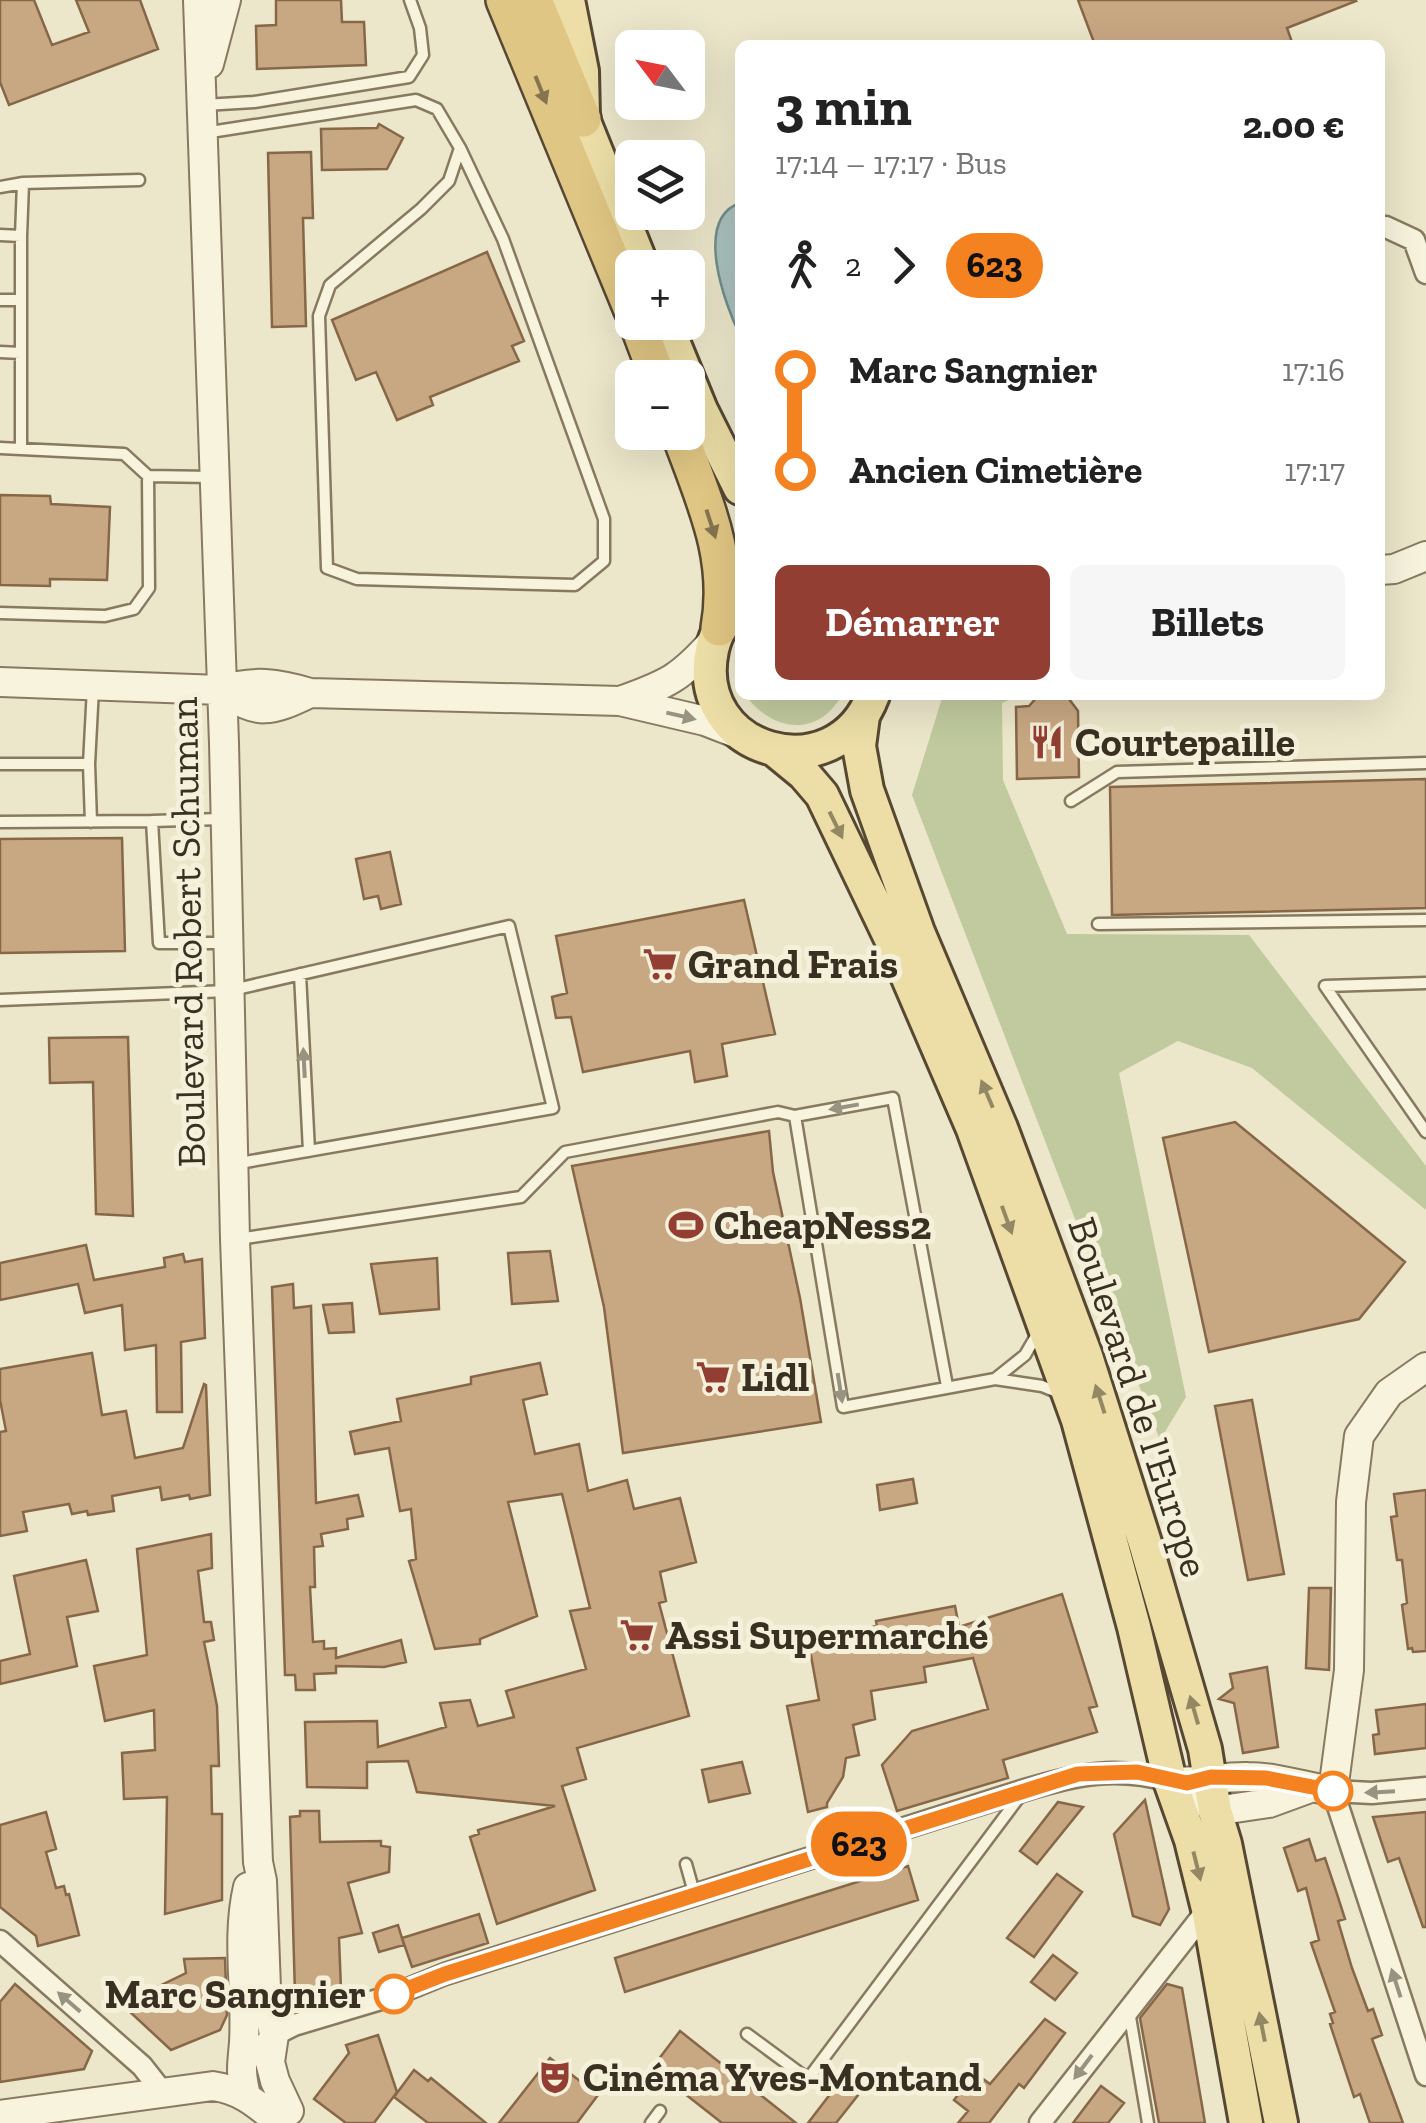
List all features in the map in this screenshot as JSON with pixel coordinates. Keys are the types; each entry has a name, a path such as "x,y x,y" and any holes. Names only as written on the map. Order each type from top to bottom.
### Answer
{"highway":[{"path":"504,0 615,269"},
{"path":"534,0 583,118"},
{"path":"685,450 716,537 725,594 725,624"}],"main road":[{"path":"568,0 582,71 583,118 636,250"},
{"path":"673,340 701,410 735,478"},
{"path":"725,624 709,664 712,691 723,715 741,735 776,751 825,747 846,734 868,705"},
{"name":"Boulevard de l'Europe","path":"868,705 860,746 868,790 918,932 1002,1128 1086,1356 1146,1546 1246,2123"},
{"name":"Boulevard de l'Europe","path":"776,751 822,795 893,943 973,1129 1070,1398 1186,1785 1215,1811 1281,2123"}],"street":[{"name":"Boulevard Robert Schuman","path":"198,0 253,1875 242,1913 244,2043 239,2067 246,2096"},
{"path":"203,109 226,0"},
{"path":"1385,227 1414,240 1426,273"},
{"path":"1387,570 1426,556"},
{"path":"1387,570 1426,576"},
{"path":"620,701 670,683 691,666 725,624"},
{"path":"0,682 221,690 246,708 278,708 310,693 620,701 705,721 741,735"},
{"path":"1426,1367 1389,1393 1359,1436 1351,1502 1349,1670 1322,1790 1426,2075"},
{"path":"213,2086 274,2035 445,1974 1078,1774 1137,1772 1186,1785 1266,1778 1322,1790 1372,1793 1426,1788"},
{"path":"1215,1811 1322,1790"},
{"name":"Boulevard Robert Schuman","path":"253,1875 262,1881 266,1988 274,2035 270,2062 290,2119"},
{"path":"1040,2123 1208,1908"},
{"path":"0,1941 142,2066 164,2094"},
{"path":"239,2067 290,2119"},
{"path":"0,2116 45,2116 213,2086 232,2088 290,2119"}],"lane":[{"path":"203,109 409,76 423,55 420,28 410,0"},
{"path":"203,109 416,100 437,110 460,148 502,239 604,519 604,561 575,586 357,579 327,568 319,316 330,285 422,209 449,181 460,148"},
{"path":"0,187 139,180"},
{"path":"21,449 23,183"},
{"path":"0,235 21,236"},
{"path":"0,300 21,300"},
{"path":"0,352 21,353"},
{"path":"0,448 124,454 148,476 214,477"},
{"path":"0,613 105,616 134,609 148,588 148,476"},
{"path":"91,822 93,686"},
{"path":"1071,801 1117,772 1426,762"},
{"path":"0,764 89,764"},
{"path":"0,822 224,819"},
{"path":"152,822 158,943 227,943"},
{"path":"1098,924 1426,920"},
{"path":"0,1000 228,991 509,926 553,1108 232,1164"},
{"path":"300,974 309,1151"},
{"path":"1426,984 1325,986 1426,1132"},
{"path":"235,1240 521,1197 566,1152 778,1112 795,1116 893,1098 947,1386"},
{"path":"795,1116 844,1407 994,1380 1042,1386 1070,1398"},
{"path":"994,1380 1024,1354 1044,1322"},
{"path":"747,2034 808,2078 1025,1790"},
{"path":"686,1864 695,1897"},
{"path":"1128,2008 1148,2123"},
{"path":"651,2123 660,2111"}],"green space":[{"path":"750,700 838,700 820,719 807,724 781,722"},
{"path":"941,700 1010,700 1002,703 1003,780 1067,934 1249,935 1426,1166 1426,1210 1252,1068 1178,1041 1119,1073 1186,1397 1160,1440 912,795"}],"water":[{"path":"735,206 735,323 721,284 715,244 718,226 726,212"}],"building":[{"path":"0,0 34,0 52,45 89,32 76,0 140,0 158,49 9,105 0,82"},
{"path":"276,0 341,0 342,22 364,22 366,65 257,69 256,26 276,25"},
{"path":"1078,0 1356,1 1287,28 1291,40 1093,40"},
{"path":"379,124 403,138 387,169 322,170 321,129 377,128"},
{"path":"311,152 313,218 303,218 306,326 272,327 268,153"},
{"path":"487,252 524,341 512,346 519,361 430,397 433,405 397,420 376,372 356,380 332,320"},
{"path":"0,495 50,496 51,504 110,507 107,580 50,579 50,586 0,585"},
{"name":"Courtepaille","path":"1034,700 1070,700 1078,711 1079,777 1017,779 1016,707 1029,706"},
{"path":"1426,779 1426,908 1112,915 1110,787"},
{"path":"122,838 125,951 0,953 0,839"},
{"path":"390,852 401,904 381,909 378,896 364,899 356,859"},
{"name":"Grand Frais","path":"744,900 775,1034 722,1044 727,1076 695,1082 690,1051 583,1072 571,1017 556,1018 552,997 567,993 556,936"},
{"path":"128,1037 133,1216 96,1214 93,1082 50,1083 49,1038"},
{"path":"1235,1122 1405,1262 1359,1319 1209,1352 1163,1138"},
{"path":"769,1131 773,1172 821,1422 623,1453 604,1307 572,1166"},
{"path":"86,1245 94,1280 165,1267 164,1258 183,1254 185,1262 202,1259 205,1338 181,1342 182,1412 157,1412 156,1345 125,1350 122,1305 85,1313 78,1284 0,1300 0,1263"},
{"path":"550,1251 558,1301 512,1304 508,1253"},
{"path":"437,1258 439,1309 380,1314 371,1264"},
{"path":"293,1284 294,1308 311,1306 316,1503 358,1495 363,1516 347,1519 348,1529 321,1534 323,1546 314,1547 315,1587 310,1587 313,1642 324,1641 324,1649 336,1648 336,1658 401,1640 406,1662 384,1667 336,1666 336,1673 314,1674 315,1690 296,1690 295,1675 285,1675 272,1287"},
{"path":"352,1303 354,1332 329,1333 323,1305"},
{"path":"92,1353 102,1415 126,1411 135,1458 183,1448 206,1385 210,1495 162,1500 160,1487 112,1496 114,1511 72,1514 69,1504 23,1512 27,1531 0,1536 0,1432 6,1431 0,1369"},
{"path":"540,1363 547,1394 523,1400 535,1454 579,1444 588,1491 627,1480 634,1509 680,1498 696,1562 660,1572 666,1601 659,1603 689,1716 577,1748 586,1779 562,1786 595,1890 497,1924 470,1837 479,1834 478,1830 555,1806 417,1792 408,1761 367,1762 367,1788 307,1787 305,1722 377,1721 378,1747 446,1727 440,1703 470,1700 478,1726 514,1717 506,1691 586,1669 570,1611 590,1608 562,1494 508,1502 537,1616 480,1639 480,1644 435,1649 409,1561 416,1559 411,1509 400,1511 389,1448 355,1454 350,1432 401,1421 397,1399 471,1384 471,1377"},
{"path":"1252,1400 1284,1574 1248,1580 1215,1406"},
{"path":"913,1479 917,1503 880,1510 877,1485"},
{"path":"1426,1490 1426,1651 1413,1652 1408,1649 1402,1605 1407,1603 1402,1560 1397,1560 1391,1517 1397,1516 1394,1494"},
{"path":"211,1534 212,1568 198,1571 204,1622 211,1622 214,1640 204,1642 217,1706 219,1766 211,1766 212,1814 222,1814 222,1900 165,1914 167,1797 124,1799 122,1753 155,1750 154,1710 105,1721 94,1666 147,1655 137,1549"},
{"path":"86,1560 98,1611 67,1617 77,1666 0,1684 0,1661 30,1654 14,1576"},
{"path":"1309,1588 1331,1588 1329,1670 1306,1668"},
{"path":"1062,1594 1097,1706 1089,1708 1097,1732 1003,1760 1008,1778 897,1811 882,1765 912,1731 988,1709 973,1658 924,1667 926,1682 871,1691 875,1719 853,1725 859,1755 846,1758 843,1777 827,1807 808,1812 787,1706 819,1700 808,1639 955,1606 959,1627"},
{"path":"1267,1667 1278,1747 1243,1753 1234,1703 1219,1699 1233,1688 1230,1674"},
{"path":"1426,1704 1426,1748 1375,1754 1373,1735 1379,1734 1376,1710"},
{"path":"742,1762 750,1793 709,1802 702,1770"},
{"path":"1145,1800 1169,1909 1160,1925 1133,1916 1114,1834"},
{"path":"1058,1802 1083,1807 1037,1864 1020,1851"},
{"path":"300,1811 319,1811 320,1842 381,1841 381,1846 390,1847 389,1872 348,1883 362,1933 339,1938 341,1990 304,2001 295,1995 290,1817 300,1816"},
{"path":"46,1812 56,1849 46,1852 56,1888 64,1886 66,1895 69,1894 79,1935 38,1946 36,1936 0,1907 0,1825"},
{"path":"1426,1812 1423,1927 1399,1858 1388,1862 1373,1817"},
{"path":"1309,1839 1316,1861 1325,1858 1337,1894 1345,1919 1338,1921 1352,1968 1382,2035 1372,2039 1403,2123 1370,2123 1360,2094 1354,2097 1330,2024 1330,2014 1335,2012 1311,1943 1319,1940 1306,1888 1298,1891 1284,1848"},
{"path":"908,1866 918,1900 625,1992 615,1958"},
{"path":"1057,1874 1082,1892 1034,1957 1007,1938"},
{"path":"479,1914 488,1943 412,1967 402,1938"},
{"path":"398,1925 404,1945 379,1952 373,1933"},
{"path":"1053,1955 1077,1973 1055,2000 1031,1982"},
{"path":"225,1958 227,2015 220,2030 171,2050 129,2011 149,1991 186,1973 184,1959"},
{"path":"15,1984 92,2051 84,2069 0,2082 0,2002"},
{"path":"1167,1984 1182,1988 1205,2123 1159,2123 1140,2018"},
{"path":"1045,2019 1065,2033 1024,2088 1019,2084 989,2123 958,2123 968,2111 954,2100 975,2073 990,2084"},
{"path":"680,2031 796,2123 722,2123 652,2068"},
{"path":"378,2035 397,2092 374,2123 346,2123 314,2099 349,2053 346,2045"},
{"name":"Cinéma Yves-Montand","path":"550,2058 598,2095 577,2123 499,2123"},
{"name":"Cinéma Yves-Montand","path":"414,2070 428,2081 431,2078 486,2123 428,2123 394,2097"},
{"path":"841,2080 859,2094 836,2123 808,2123"},
{"path":"1101,2086 1124,2103 1108,2123 1073,2123"}],"bus line":[{"name":"623","path":"394,1994 445,1974 1078,1774 1137,1772 1187,1783 1211,1777 1244,1776 1333,1791"}],"place":[{"name":"Courtepaille","path":"1047,742"},
{"name":"Grand Frais","path":"660,964"},
{"name":"CheapNess2","path":"686,1225"},
{"name":"Lidl","path":"713,1377"},
{"name":"Assi Supermarché","path":"637,1635"},
{"name":"Marc Sangnier","path":"394,1994"},
{"name":"Cinéma Yves-Montand","path":"555,2077"}]}
